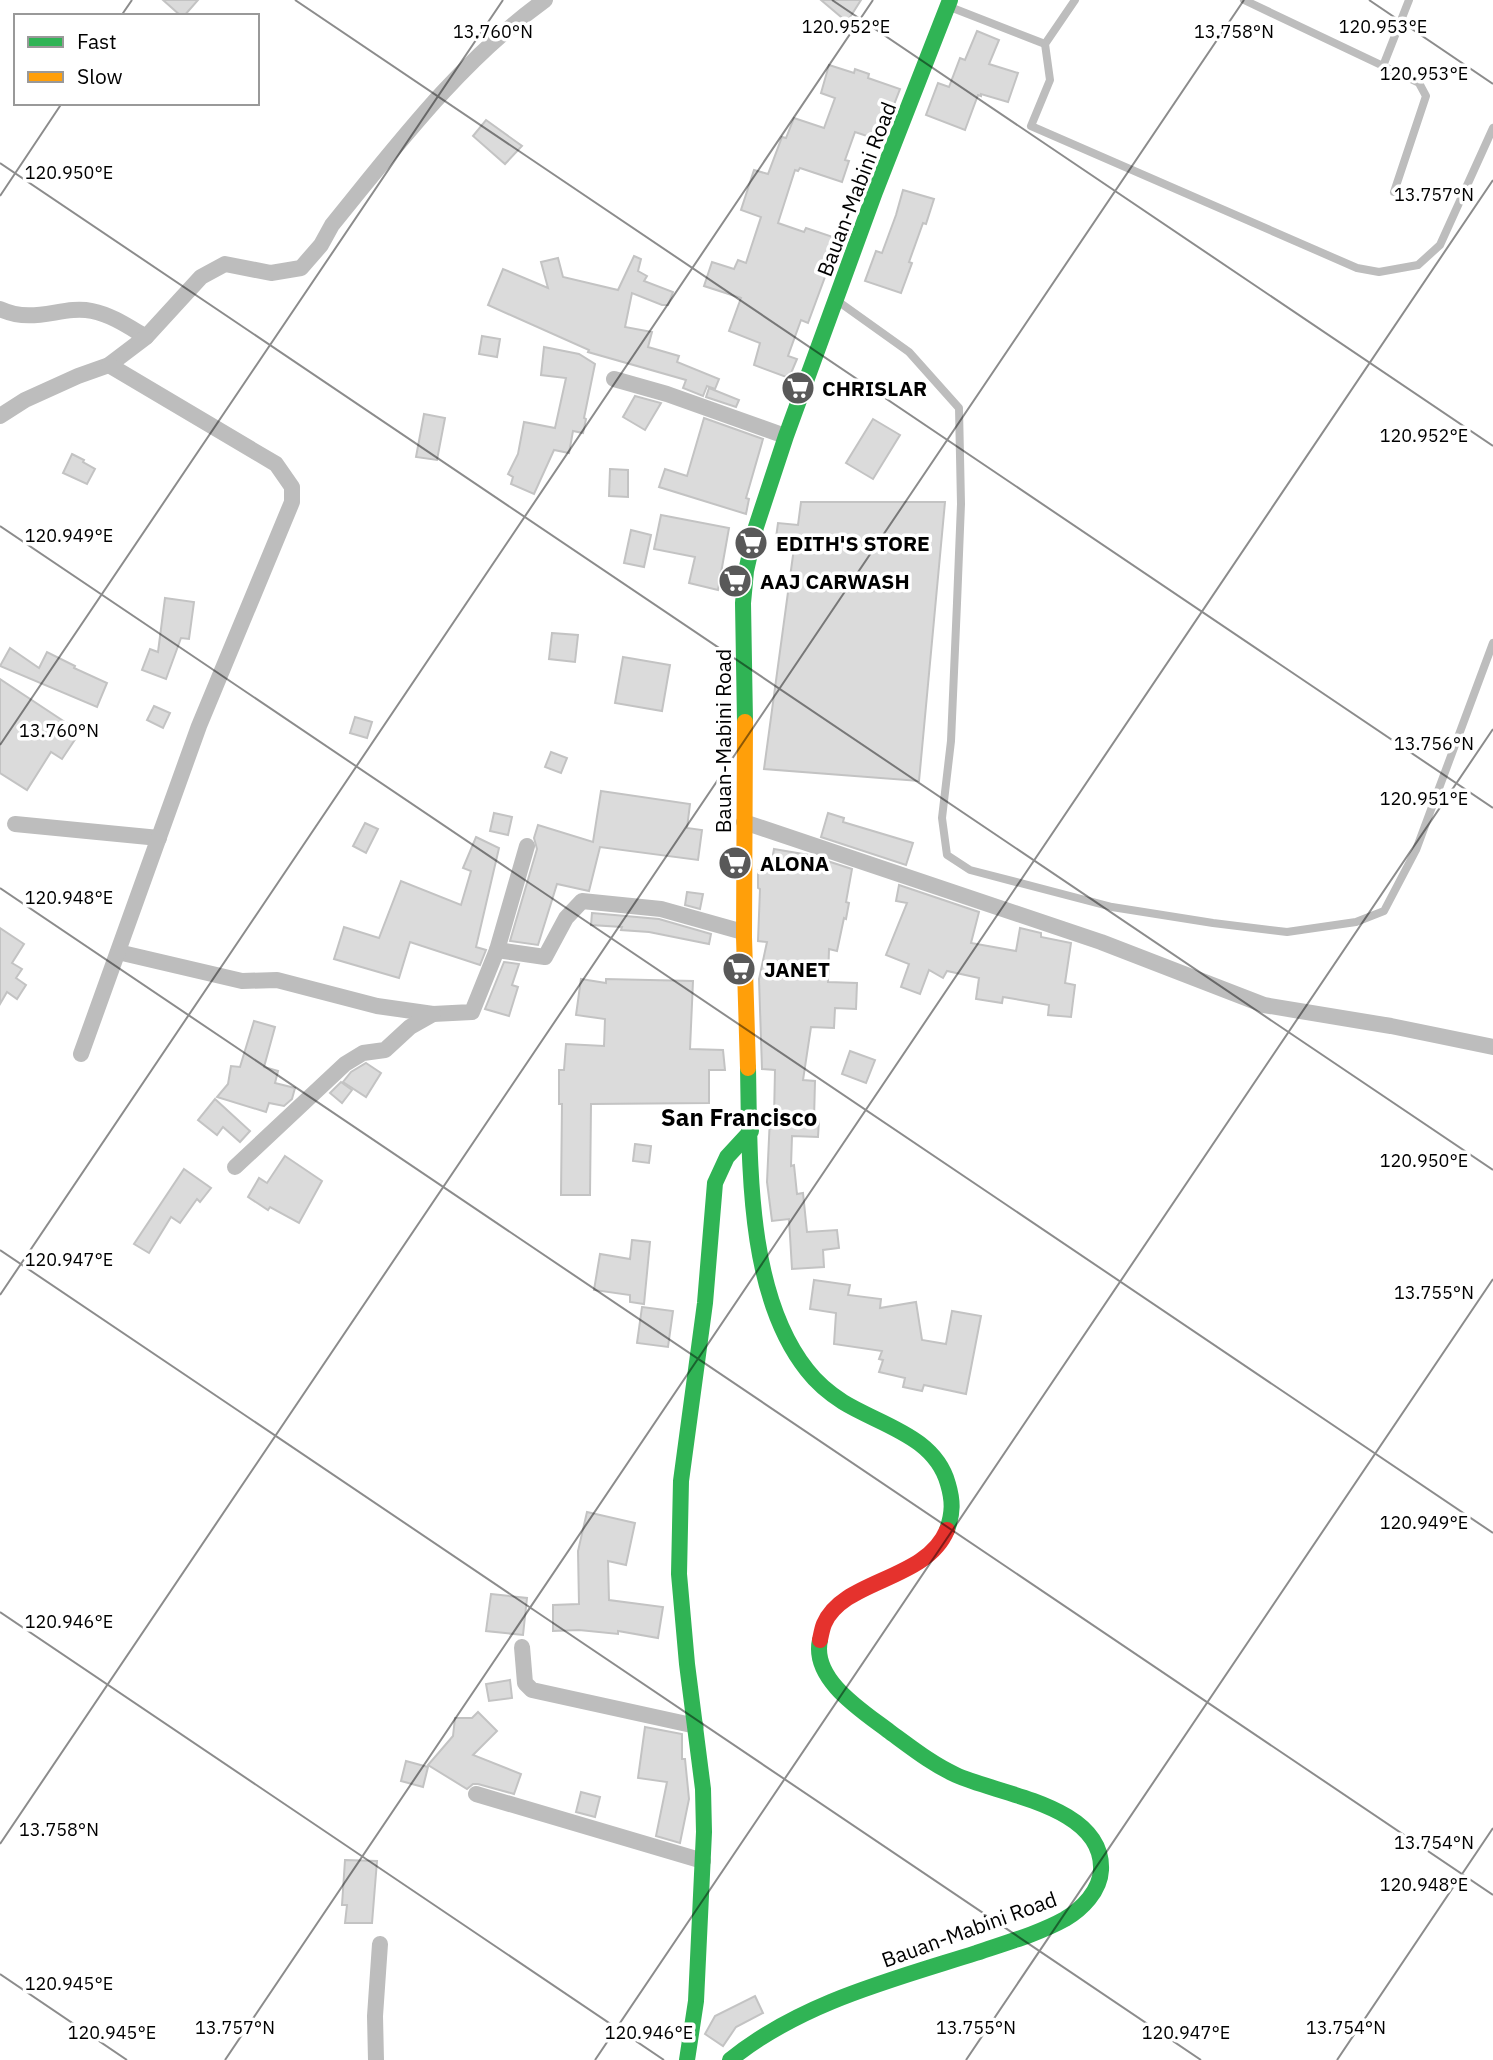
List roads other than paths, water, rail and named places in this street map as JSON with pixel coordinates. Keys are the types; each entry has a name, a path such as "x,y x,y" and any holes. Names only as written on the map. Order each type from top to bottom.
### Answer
{"main road":[{"name":"Bauan-Mabini Road","path":"730,2060 747,2045 783,2023 825,2005 1065,1919 1088,1901 1101,1878 1099,1849 1076,1821 1051,1809 968,1781 921,1757 864,1714 828,1677 821,1664 820,1634 827,1616 855,1594 901,1574 936,1548 946,1535 952,1517 952,1499 948,1474 938,1458 919,1441 857,1411 826,1390 792,1346 776,1315 762,1253 755,1193 743,932 745,579 764,504 815,350 949,3"},
{"path":"687,2060 696,2001 703,1861 703,1789 679,1573 681,1481 705,1303 715,1183 727,1157 751,1131"}],"street":[{"path":"0,416 25,400 109,365 146,337 201,277 225,264 271,273 301,268 340,215 454,79 524,15 545,0"},
{"path":"0,309 11,314 45,316 90,310 110,316 146,337"},
{"path":"81,1054 199,726 292,502 292,487 276,464 109,365"},
{"path":"614,379 667,394 785,436"},
{"path":"744,821 1101,942 1264,1005 1493,1046"},
{"path":"15,824 159,838"},
{"path":"118,952 242,981 277,980 377,1006 433,1014 472,1012 496,950 527,846"},
{"path":"496,950 545,957 566,918 582,901 662,909 743,932"},
{"path":"235,1167 345,1064 363,1054 385,1050 410,1027 433,1014"},
{"path":"522,1647 525,1682 533,1690 696,1726"},
{"path":"476,1794 703,1861"},
{"path":"376,2060 375,2016 380,1944"}],"lane":[{"path":"1075,0 1045,44 1050,80 1031,125 1357,268 1379,272 1418,265 1440,245 1493,128"},
{"path":"1244,0 1419,83 1426,96 1394,192"},
{"path":"1383,66 1409,0"},
{"path":"949,3 1045,44"},
{"path":"836,300 908,352 959,408 961,517 951,741 942,818 947,855 970,870 1112,907 1287,932 1356,922 1384,911 1416,850 1493,643"}],"place":[{"name":"CHRISLAR","path":"798,388"},
{"name":"EDITH'S STORE","path":"751,543"},
{"name":"AAJ CARWASH","path":"735,581"},
{"name":"ALONA","path":"735,863"},
{"name":"JANET","path":"739,969"}],"district":[{"name":"San Francisco","path":"739,1117"}]}
